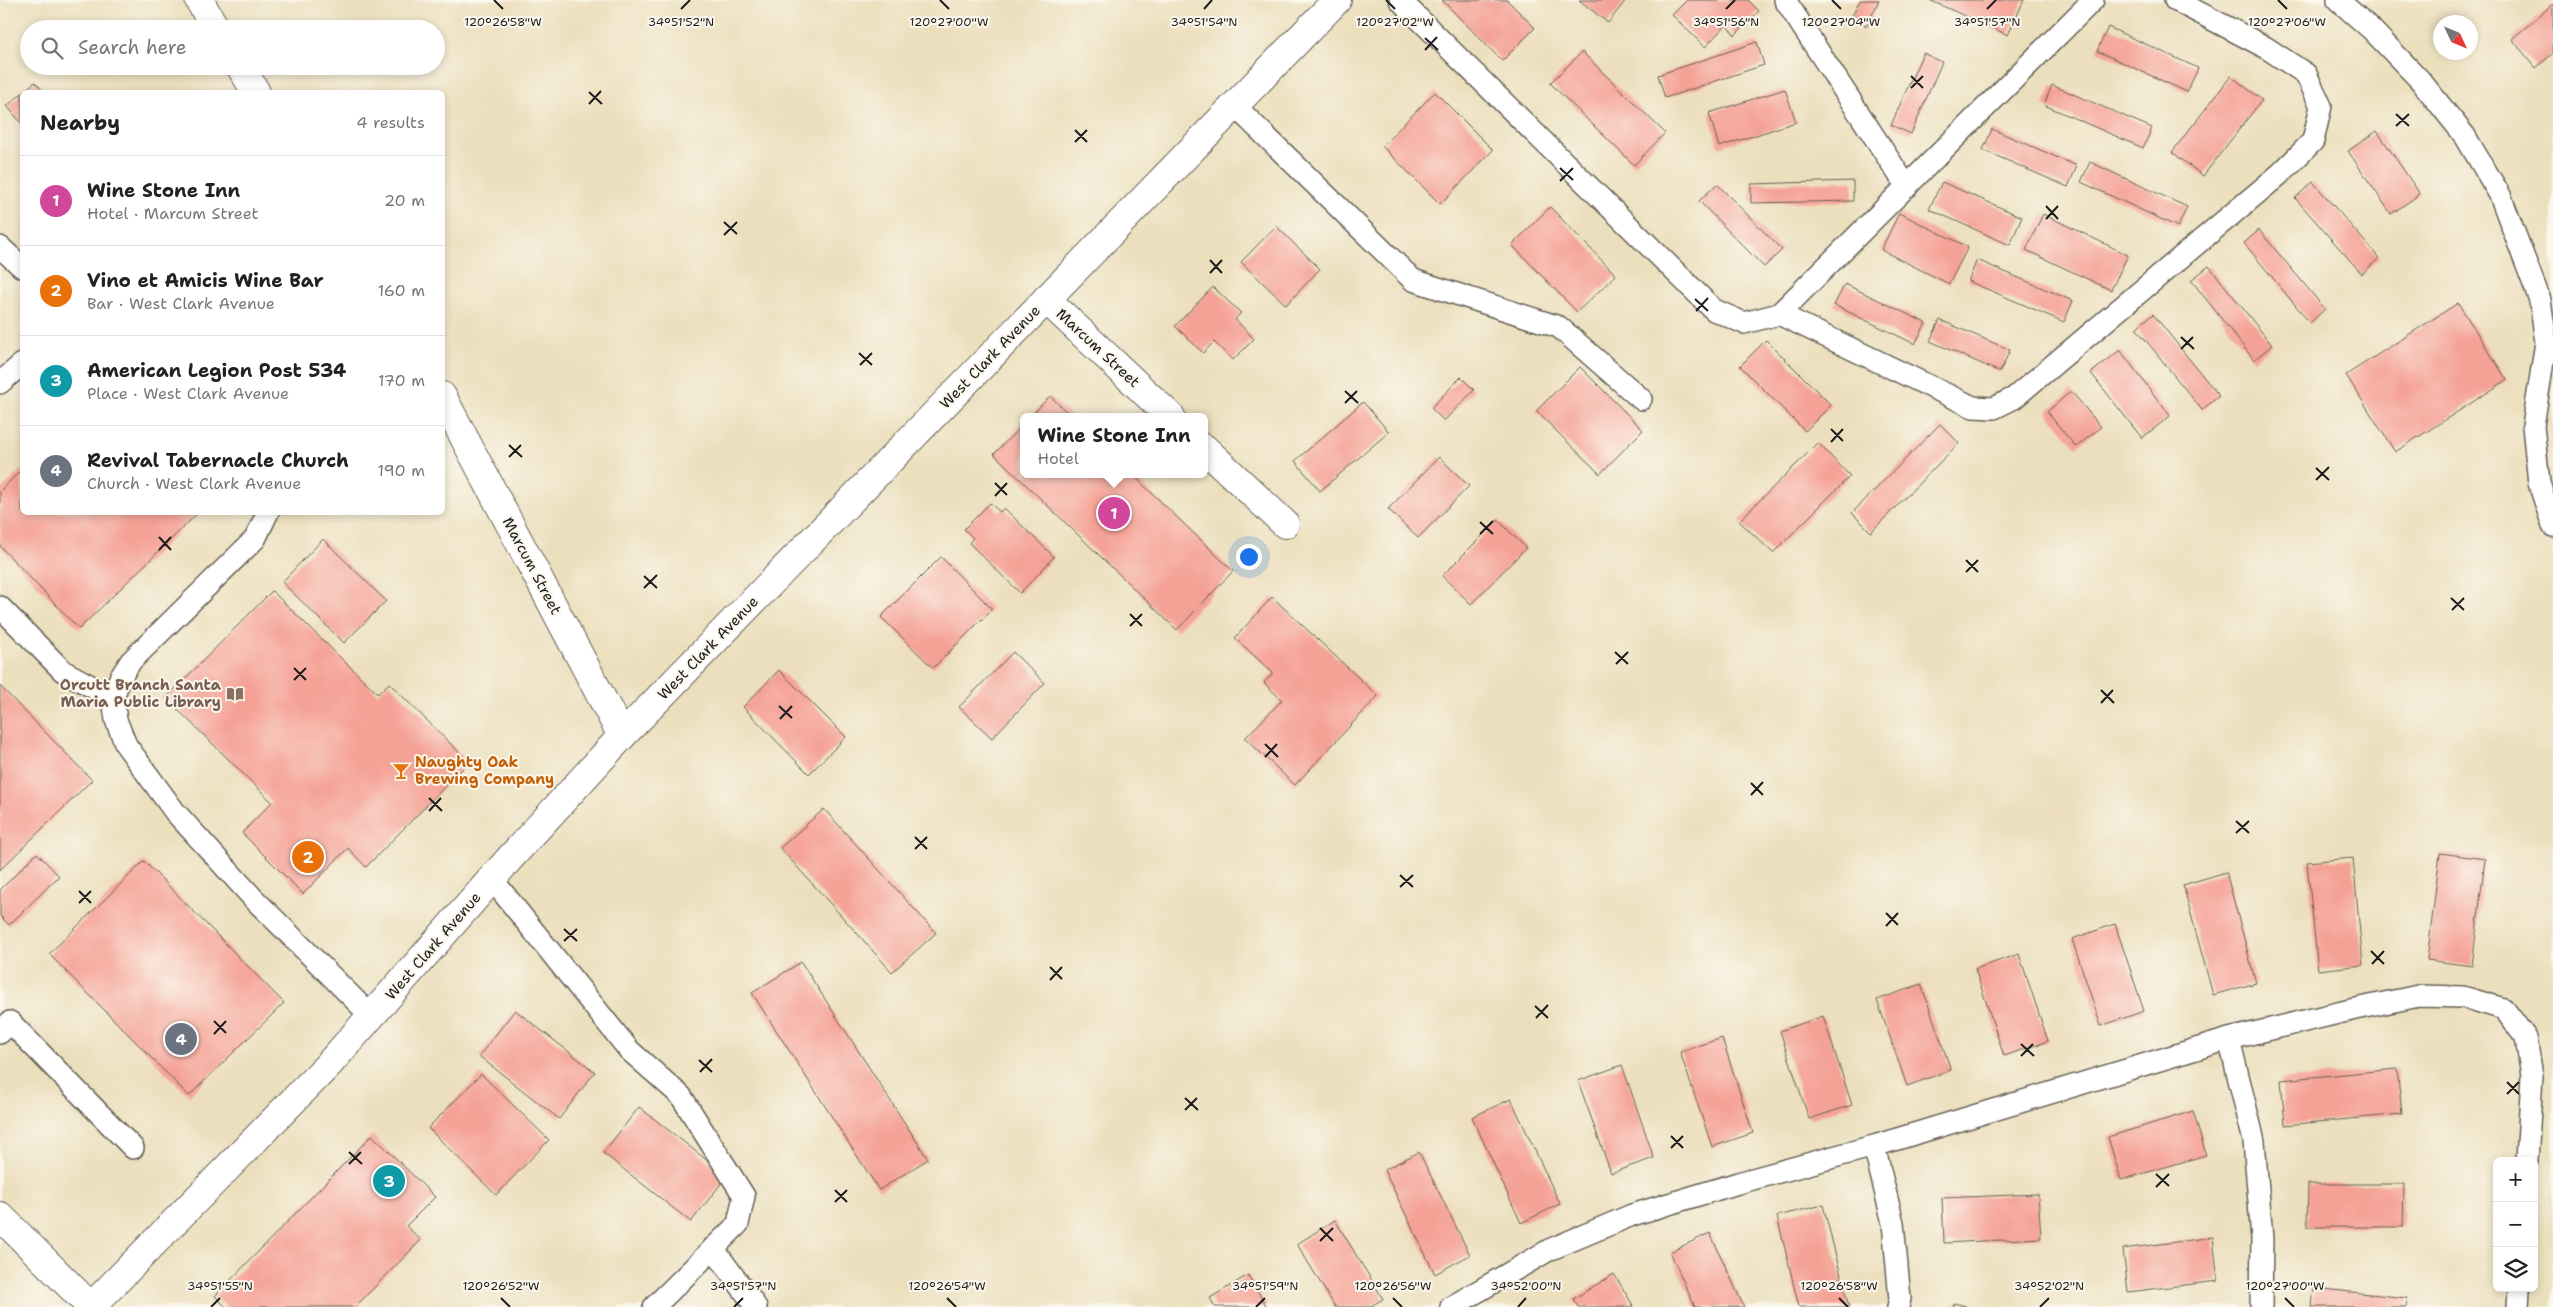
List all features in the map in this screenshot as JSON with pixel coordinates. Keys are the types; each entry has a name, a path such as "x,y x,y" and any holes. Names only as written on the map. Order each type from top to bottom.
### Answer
{"main road":[{"path":"199,0 211,20"},
{"name":"West Clark Avenue","path":"91,1307 329,1064 492,879 622,736 1337,0"},
{"path":"246,75 255,90"},
{"name":"Marcum Street","path":"1046,299 1167,413"},
{"name":"Marcum Street","path":"445,402 622,736"},
{"path":"1208,452 1285,524"},
{"path":"0,1216 91,1307"}],"lane":[{"path":"1400,0 1714,310 1744,323 1779,314 2094,0"},
{"path":"1785,0 1907,187"},
{"path":"1779,314 1973,406 1994,408 2014,398 2281,173 2313,141 2321,106 2306,74 2265,47 2175,0"},
{"path":"2338,0 2372,29 2420,80 2465,136 2500,195 2546,298 2546,342 2533,426 2539,484 2553,526"},
{"path":"1235,106 1413,280 1559,327 1641,399"},
{"path":"0,247 20,264"},
{"path":"0,383 20,366"},
{"path":"266,515 254,539 131,661 120,678 113,698 116,720 126,745 175,812 253,898 371,1016"},
{"path":"0,607 63,671 113,698"},
{"path":"492,879 630,1050 681,1096 744,1196 738,1224 654,1307"},
{"path":"1451,1307 1549,1250 1632,1215 1738,1183 1874,1146 2229,1039 2354,1008 2418,996 2463,997 2504,1009 2526,1038 2532,1076 2527,1157"},
{"path":"0,1033 10,1022 134,1148"},
{"path":"2229,1039 2254,1141 2262,1239 2261,1307"},
{"path":"1874,1146 1894,1223 1900,1299 1898,1307"},
{"path":"714,1248 756,1307"},
{"path":"2518,1307 2519,1292"}],"building":[{"path":"1442,0 1507,0 1535,28 1502,61"},
{"path":"1579,0 1626,0 1608,23"},
{"path":"1687,0 1748,0 1759,11 1735,35 1726,25 1705,47 1672,15"},
{"path":"1860,0 1879,0 1867,26 1851,18"},
{"path":"1929,0 2024,0 2008,35"},
{"path":"2553,4 2553,53 2536,68 2512,39"},
{"path":"2108,27 2198,68 2187,92 2097,51"},
{"path":"1757,42 1764,65 1665,98 1658,75"},
{"path":"1582,52 1665,133 1634,165 1550,83"},
{"path":"1923,53 1942,62 1911,134 1891,125"},
{"path":"2231,76 2262,100 2203,176 2172,152"},
{"path":"35,82 42,90 25,90"},
{"path":"2052,85 2152,128 2143,148 2044,105"},
{"path":"1785,89 1796,122 1719,147 1709,113"},
{"path":"1435,92 1493,150 1440,204 1382,146"},
{"path":"20,95 20,122 7,106"},
{"path":"1992,129 2077,166 2068,187 1983,150"},
{"path":"2377,131 2420,194 2391,214 2348,151"},
{"path":"2090,162 2187,207 2178,227 2081,182"},
{"path":"1853,181 1853,201 1751,203 1751,184"},
{"path":"1942,182 2022,217 2010,245 1929,209"},
{"path":"2313,182 2379,258 2362,274 2295,198"},
{"path":"1717,184 1782,250 1764,267 1699,201"},
{"path":"1550,207 1616,275 1577,312 1512,245"},
{"path":"1899,213 1968,247 1949,284 1881,250"},
{"path":"2043,214 2128,255 2111,290 2026,250"},
{"path":"1276,226 1320,269 1286,305 1241,262"},
{"path":"2259,230 2325,309 2310,323 2244,243"},
{"path":"1977,260 2073,301 2064,322 1968,281"},
{"path":"2209,266 2272,345 2254,360 2191,280"},
{"path":"1845,284 1926,323 1915,344 1834,305"},
{"path":"1213,287 1241,313 1235,319 1254,339 1233,360 1214,342 1203,353 1175,326"},
{"path":"2458,303 2507,380 2395,452 2346,375"},
{"path":"2153,314 2219,396 2202,410 2136,328"},
{"path":"1940,320 2010,350 2000,372 1930,341"},
{"path":"1766,340 1831,405 1805,431 1740,366"},
{"path":"2120,350 2170,416 2142,438 2091,373"},
{"path":"1580,367 1643,430 1600,474 1536,411"},
{"path":"1461,377 1474,390 1444,421 1431,408"},
{"path":"2071,391 2101,427 2076,447 2047,412"},
{"path":"1050,396 1068,413 1034,413"},
{"path":"1363,402 1389,432 1320,491 1295,461"},
{"path":"1940,424 1959,443 1871,532 1852,513"},
{"path":"1020,427 1020,478 1136,478 1233,571 1177,630 994,454"},
{"path":"1818,443 1850,476 1773,553 1739,521"},
{"path":"1439,457 1469,486 1418,538 1388,509"},
{"path":"20,471 20,515 196,515 79,629 0,546 0,491"},
{"path":"990,503 1000,512 1004,508 1054,557 1020,593 969,543 973,538 964,529"},
{"path":"1498,520 1526,548 1471,604 1442,576"},
{"path":"323,539 386,601 344,643 282,582"},
{"path":"941,557 992,609 933,668 881,617"},
{"path":"272,591 378,694 389,683 469,762 366,867 348,848 303,894 242,833 272,802 166,698"},
{"path":"1272,597 1378,696 1295,785 1245,738 1282,700 1264,683 1273,673 1235,638"},
{"path":"1013,652 1045,683 992,738 959,707"},
{"path":"779,670 846,737 809,774 743,707"},
{"path":"0,686 92,780 0,870"},
{"path":"824,809 936,933 892,972 780,848"},
{"path":"37,853 59,876 9,925 0,916 0,890"},
{"path":"2440,853 2485,859 2472,966 2427,960"},
{"path":"2353,858 2363,965 2318,970 2307,862"},
{"path":"144,861 284,1003 189,1096 49,954"},
{"path":"2226,872 2256,983 2213,995 2183,885"},
{"path":"2115,924 2144,1011 2101,1026 2072,939"},
{"path":"2019,954 2048,1041 2004,1056 1975,969"},
{"path":"801,962 928,1159 879,1190 752,993"},
{"path":"1921,984 1951,1070 1907,1086 1877,1000"},
{"path":"515,1010 595,1072 559,1119 479,1056"},
{"path":"1823,1016 1852,1105 1809,1119 1780,1031"},
{"path":"1722,1038 1753,1133 1712,1147 1680,1052"},
{"path":"1622,1065 1654,1158 1611,1173 1578,1081"},
{"path":"2397,1069 2402,1114 2285,1125 2281,1080"},
{"path":"481,1074 549,1140 496,1195 428,1128"},
{"path":"1511,1099 1560,1204 1521,1223 1472,1117"},
{"path":"639,1107 727,1176 691,1222 603,1153"},
{"path":"2193,1111 2206,1155 2121,1180 2108,1137"},
{"path":"372,1135 435,1197 406,1226 421,1240 355,1307 226,1307 215,1296"},
{"path":"1419,1152 1470,1255 1435,1274 1384,1170"},
{"path":"2308,1184 2404,1184 2403,1227 2307,1227"},
{"path":"2038,1194 2041,1238 1944,1243 1942,1198"},
{"path":"1823,1205 1849,1307 1799,1307 1777,1216"},
{"path":"1335,1220 1383,1299 1369,1307 1335,1307 1297,1244"},
{"path":"1710,1233 1744,1307 1695,1307 1670,1252"},
{"path":"2213,1237 2218,1281 2128,1292 2123,1249"},
{"path":"1614,1274 1634,1307 1578,1307 1573,1299"},
{"path":"1248,1275 1267,1307 1215,1307 1210,1298"},
{"path":"2314,1288 2407,1298 2406,1307 2312,1307"},
{"path":"1954,1303 1966,1306 1966,1307 1953,1307"}],"place":[{"name":"Wine Stone Inn","path":"1114,513"},
{"name":"Orcutt Branch Santa Maria Public Library","path":"235,694"},
{"name":"Naughty Oak Brewing Company","path":"401,771"},
{"name":"Vino et Amicis Wine Bar","path":"308,857"},
{"name":"Revival Tabernacle Church","path":"181,1039"},
{"name":"American Legion Post 534","path":"389,1181"}]}
